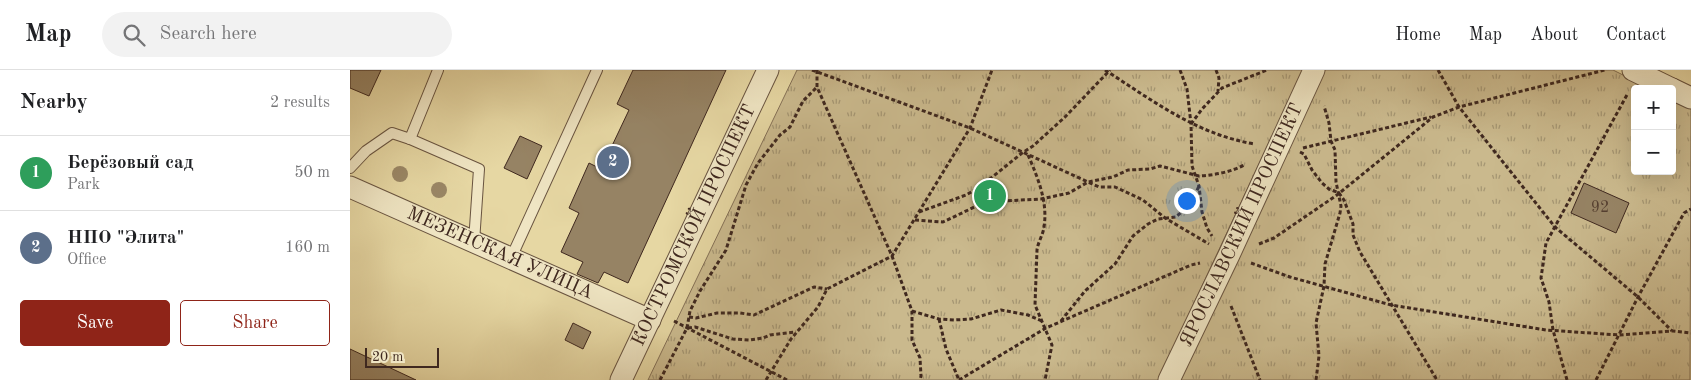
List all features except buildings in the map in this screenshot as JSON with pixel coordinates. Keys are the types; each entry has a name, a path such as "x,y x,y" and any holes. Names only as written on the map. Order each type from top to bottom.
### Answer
{"street":[{"name":"КОСТРОМСКОЙ ПРОСПЕКТ","path":"621,380 768,70"},
{"name":"ЯРОСЛАВСКИЙ ПРОСПЕКТ","path":"1169,380 1218,276 1223,250 1278,148 1314,70"},
{"path":"1639,71 1665,85"},
{"path":"1676,91 1691,98"},
{"name":"МЕЗЕНСКАЯ УЛИЦА","path":"350,187 650,320"}],"lane":[{"path":"410,138 438,70"},
{"path":"511,258 597,70"},
{"path":"350,168 366,151 392,133 410,138 479,168 474,242"}],"path":[{"path":"817,70 817,87 892,256 912,311 912,340 920,358 920,380"},
{"path":"689,317 696,318 717,313 754,315 814,287 827,289 892,256 970,128 992,70"},
{"path":"1180,70 1187,89 1191,124 1192,166 1199,186 1202,212 1207,228 1223,250"},
{"path":"1216,70 1219,78 1218,92"},
{"path":"1191,124 1222,88 1267,70"},
{"path":"1438,70 1459,107 1555,227 1638,297 1673,332"},
{"path":"1437,380 1360,252 1353,236 1348,210 1339,193 1329,189 1322,183 1312,170 1304,154 1296,150 1432,117 1459,107 1605,70"},
{"path":"919,212 966,195 980,187 1022,152 1033,146 1065,117 1108,71 1191,124 1234,141 1278,148"},
{"path":"1567,380 1541,278 1546,243 1639,71"},
{"path":"660,380 687,328 689,317 700,291 726,250 746,185 758,163 780,135 790,127 803,101 817,87"},
{"path":"1316,380 1319,356 1316,323 1324,286 1325,264 1341,206 1336,182 1335,150 1331,141 1323,104"},
{"path":"939,319 946,349 959,380 1046,328 1223,250 1274,238 1339,193 1432,117"},
{"path":"914,220 942,222 985,202 1043,199 1069,193 1088,182 1113,178 1128,170 1150,169 1160,166 1205,176 1219,172 1229,172 1278,148"},
{"path":"1027,155 1043,192 1045,214 1044,230 1038,242 1037,250 1035,305 1052,345 1045,380"},
{"path":"1060,322 1085,291 1115,264 1133,236 1158,219 1176,217 1190,202 1199,186"},
{"path":"1596,380 1638,297 1684,214 1691,209"},
{"path":"1218,276 1260,380"},
{"path":"766,380 796,332 818,307 827,289"},
{"path":"912,311 939,319 971,319 1001,310 1016,312 1042,321"},
{"path":"671,320 787,380"},
{"path":"687,328 706,329 739,340 796,332"}],"green space":[{"path":"797,70 1303,70 1158,380 648,380"},
{"path":"1325,70 1613,70 1643,85 1631,85 1631,175 1676,175 1676,101 1691,108 1690,380 1178,380"}],"place":[{"name":"НПО \"Элита\"","path":"613,162"},
{"name":"Берёзовый сад","path":"990,196"}]}
